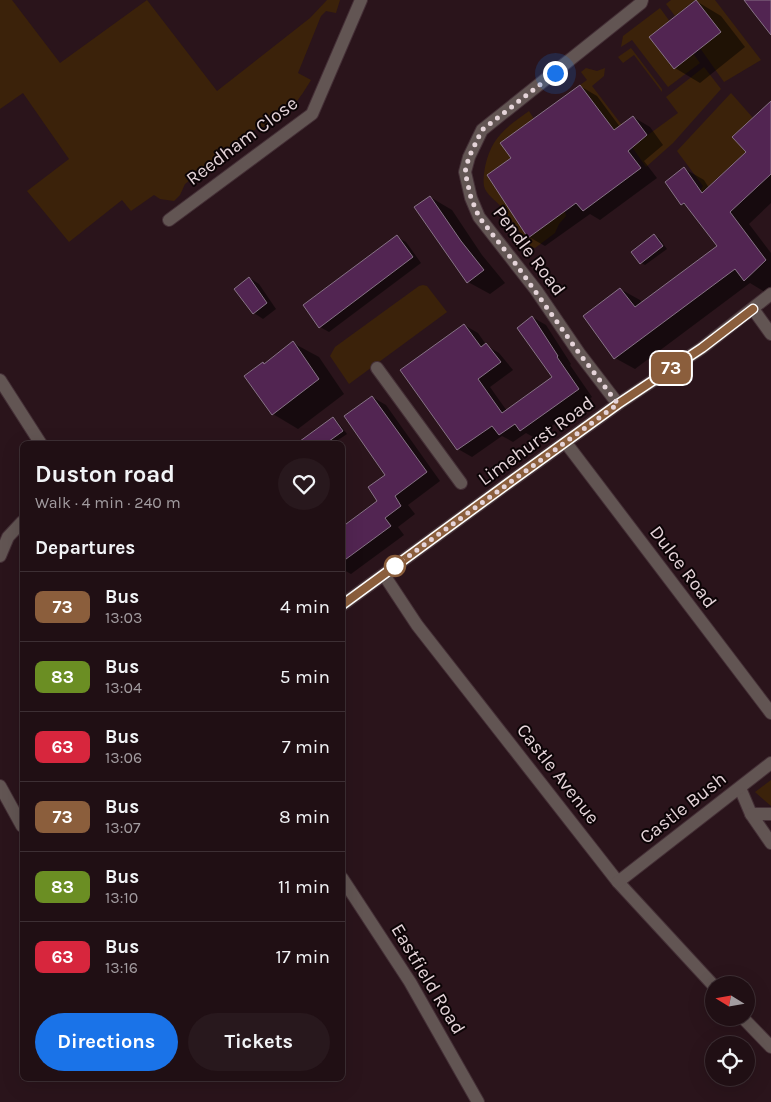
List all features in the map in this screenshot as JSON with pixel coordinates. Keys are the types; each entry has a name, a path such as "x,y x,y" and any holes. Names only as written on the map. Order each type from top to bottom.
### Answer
{"street":[{"name":"Reedham Close","path":"169,220 312,114 361,0"},
{"name":"Pendle Road","path":"618,404 479,217 471,198 465,172 469,157 482,130 594,42 641,3 642,0"},
{"name":"Limehurst Road","path":"345,603 618,404 702,348 771,294"},
{"path":"753,309 771,334"},
{"path":"377,368 461,483"},
{"path":"2,383 38,441"},
{"name":"Dulce Road","path":"566,443 771,713"},
{"path":"0,556 8,537 20,524"},
{"name":"Castle Avenue","path":"384,575 417,625 618,882 705,976"},
{"name":"Castle Bush","path":"618,882 771,763"},
{"path":"0,786 20,822"},
{"path":"740,788 751,814 771,843"},
{"path":"751,814 771,814"},
{"name":"Eastfield Road","path":"345,883 410,982 478,1102"},
{"path":"751,1026 771,1047"}],"shaded area":[{"path":"0,0 12,0 60,63 147,0 217,91 310,18 327,0 340,0 336,13 326,11 321,16 298,73 311,80 293,106 281,118 269,126 257,128 185,184 180,195 174,201 160,199 154,195 131,211 122,200 69,242 27,191 69,159 23,93 0,109"},
{"path":"671,0 695,0 675,16 666,4"},
{"path":"696,0 715,0 761,60 724,82 700,48 721,32"},
{"path":"660,8 700,63 668,87 632,40 621,47 623,36"},
{"path":"631,48 662,89 662,92 634,55 623,63 618,57"},
{"path":"704,67 721,89 673,143 646,167 630,144 641,140 678,113 666,97"},
{"path":"586,68 597,71 605,68 604,76 592,86 621,124 626,121 628,123 616,132 580,85 587,80 581,72"},
{"path":"731,93 753,118 732,137 746,152 701,193 700,191 703,186 677,151"},
{"path":"529,111 534,119 511,158 488,175 565,211 566,216 559,224 555,233 535,248 531,247 484,186 485,167 495,141 500,134"},
{"path":"423,285 427,286 447,312 349,384 330,356 335,347"},
{"path":"771,780 771,806 755,792"}],"building":[{"path":"696,0 721,32 674,69 649,37"},
{"path":"744,0 771,0 771,35 753,12"},
{"path":"580,85 614,130 633,116 647,135 628,151 641,168 583,211 576,203 528,238 487,175 511,158 500,143"},
{"path":"771,101 771,174 730,212 766,260 744,281 735,269 614,359 583,316 620,288 635,307 717,246 684,203 681,205 665,182 684,167 702,193 746,152 732,137"},
{"path":"430,196 484,270 467,283 414,207"},
{"path":"654,234 663,246 640,264 631,252"},
{"path":"397,235 413,257 319,328 303,305"},
{"path":"249,277 267,303 253,314 234,289"},
{"path":"532,316 579,389 520,431 515,424 499,435 492,426 457,450 400,370 464,324 481,347 486,343 501,362 478,379 502,413 552,377 517,328"},
{"path":"293,341 319,379 272,415 244,376 263,362 264,364"},
{"path":"372,396 427,472 395,496 401,506 385,518 391,526 345,560 345,525 377,501 368,487 385,475 344,416"},
{"path":"333,417 343,431 329,441 300,441"}],"bus line":[{"name":"73","path":"345,603 618,404 702,348 753,309"}],"route":[{"path":"395,566 618,404 579,353 536,290 479,217 471,198 465,172 469,157 482,130 555,73"}]}
